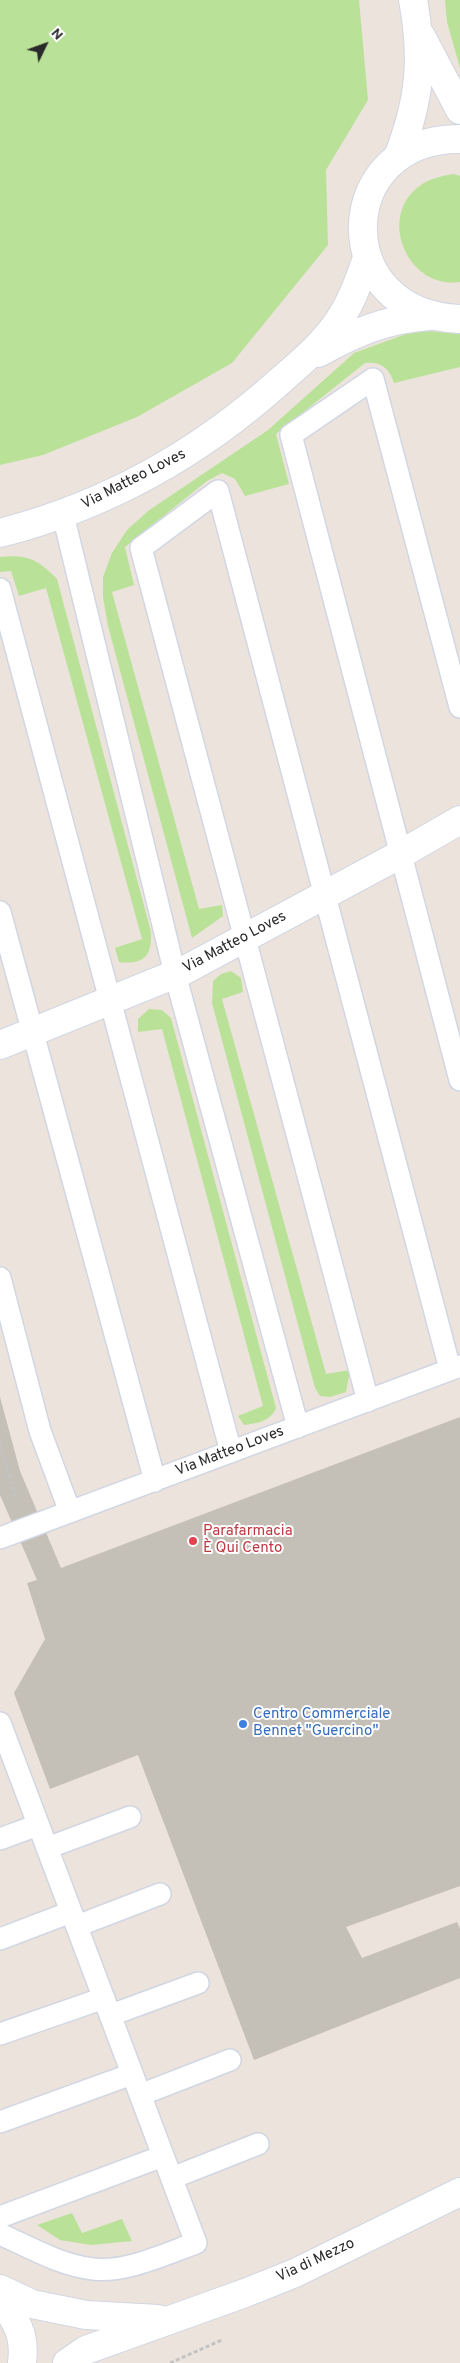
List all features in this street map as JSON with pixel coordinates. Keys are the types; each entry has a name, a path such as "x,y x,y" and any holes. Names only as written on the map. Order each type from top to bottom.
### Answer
{"street":[{"name":"Via Matteo Loves","path":"398,156 410,125 416,100 419,32 413,0"},
{"name":"Via Matteo Loves","path":"419,32 460,110"},
{"name":"Via Matteo Loves","path":"431,316 404,304 381,284 367,258 362,236 364,213 370,192 382,172 398,156 419,145 442,139 460,139"},
{"name":"Via Matteo Loves","path":"0,533 63,514 157,472 194,449 240,415 301,362 343,315 355,291 367,258"},
{"name":"Via Matteo Loves","path":"301,362 344,339 377,325 403,318 431,316 460,319"},
{"name":"Via Matteo Loves","path":"0,1045 175,974 325,896 460,820"},
{"name":"Via di Mezzo","path":"68,2363 86,2350 295,2273 460,2192"},
{"name":"Via di Mezzo","path":"0,2290 32,2304 86,2315 167,2320"},
{"path":"0,2299 18,2322 24,2352 22,2363"}],"lane":[{"path":"460,707 373,379 291,435 460,1080"},
{"path":"368,1400 140,548 218,491 325,896 455,1368"},
{"path":"63,514 175,974 298,1427"},
{"path":"0,589 231,1452"},
{"path":"0,912 155,1481"},
{"path":"0,1278 40,1431 70,1512"},
{"name":"Via Matteo Loves","path":"0,1538 455,1368"},
{"path":"0,1723 4,1745 47,1848 196,2243 132,2266 94,2269 58,2260 0,2234"},
{"path":"47,1848 130,1817"},
{"path":"0,1839 38,1825"},
{"path":"0,1939 160,1894"},
{"path":"0,2034 198,1983"},
{"path":"140,2094 230,2060"},
{"path":"0,2122 132,2074"},
{"path":"172,2178 258,2144"},
{"path":"0,2217 163,2156"}],"path":[{"path":"0,1443 12,1489"}],"green space":[{"path":"0,0 359,0 368,100 326,170 328,245 232,363 137,417 43,455 0,465"},
{"path":"445,0 460,0 460,68 447,22"},
{"path":"454,174 460,176 460,282 441,281 425,274 413,263 404,248 400,231 401,214 408,198 421,185 437,178"},
{"path":"428,331 460,334 460,367 394,383 390,373 380,364 365,363 276,434 289,484 245,496 235,479 222,473 207,481 125,547 134,585 112,592 199,909 222,905 223,916 192,938 108,626 103,597 103,577 112,553 127,530 148,511 268,430 354,353 406,334"},
{"path":"18,556 32,560 44,567 57,579 151,932 148,953 145,957 135,962 119,962 115,948 142,939 46,588 19,596 11,571 0,572 0,557"},
{"path":"231,971 241,978 243,992 222,999 326,1374 350,1370 346,1392 330,1397 320,1396 315,1388 212,1003 213,981 221,974"},
{"path":"149,1009 162,1010 171,1018 276,1408 267,1419 258,1422 244,1425 238,1416 263,1406 162,1029 138,1032 138,1019"},
{"path":"72,2213 82,2233 122,2219 132,2241 91,2245 60,2240 37,2225"}],"building":[{"name":"Centro Commerciale Bennet \"Guercino\"","path":"0,1397 20,1471 61,1568 460,1417 460,1886 346,1927 362,1958 457,1922 460,1929 460,1978 254,2060 138,1755 50,1789 14,1693 45,1639 27,1583 37,1580 0,1495"}],"place":[{"name":"Parafarmacia È Qui Cento","path":"193,1541"},
{"name":"Centro Commerciale Bennet \"Guercino\"","path":"243,1724"}]}
